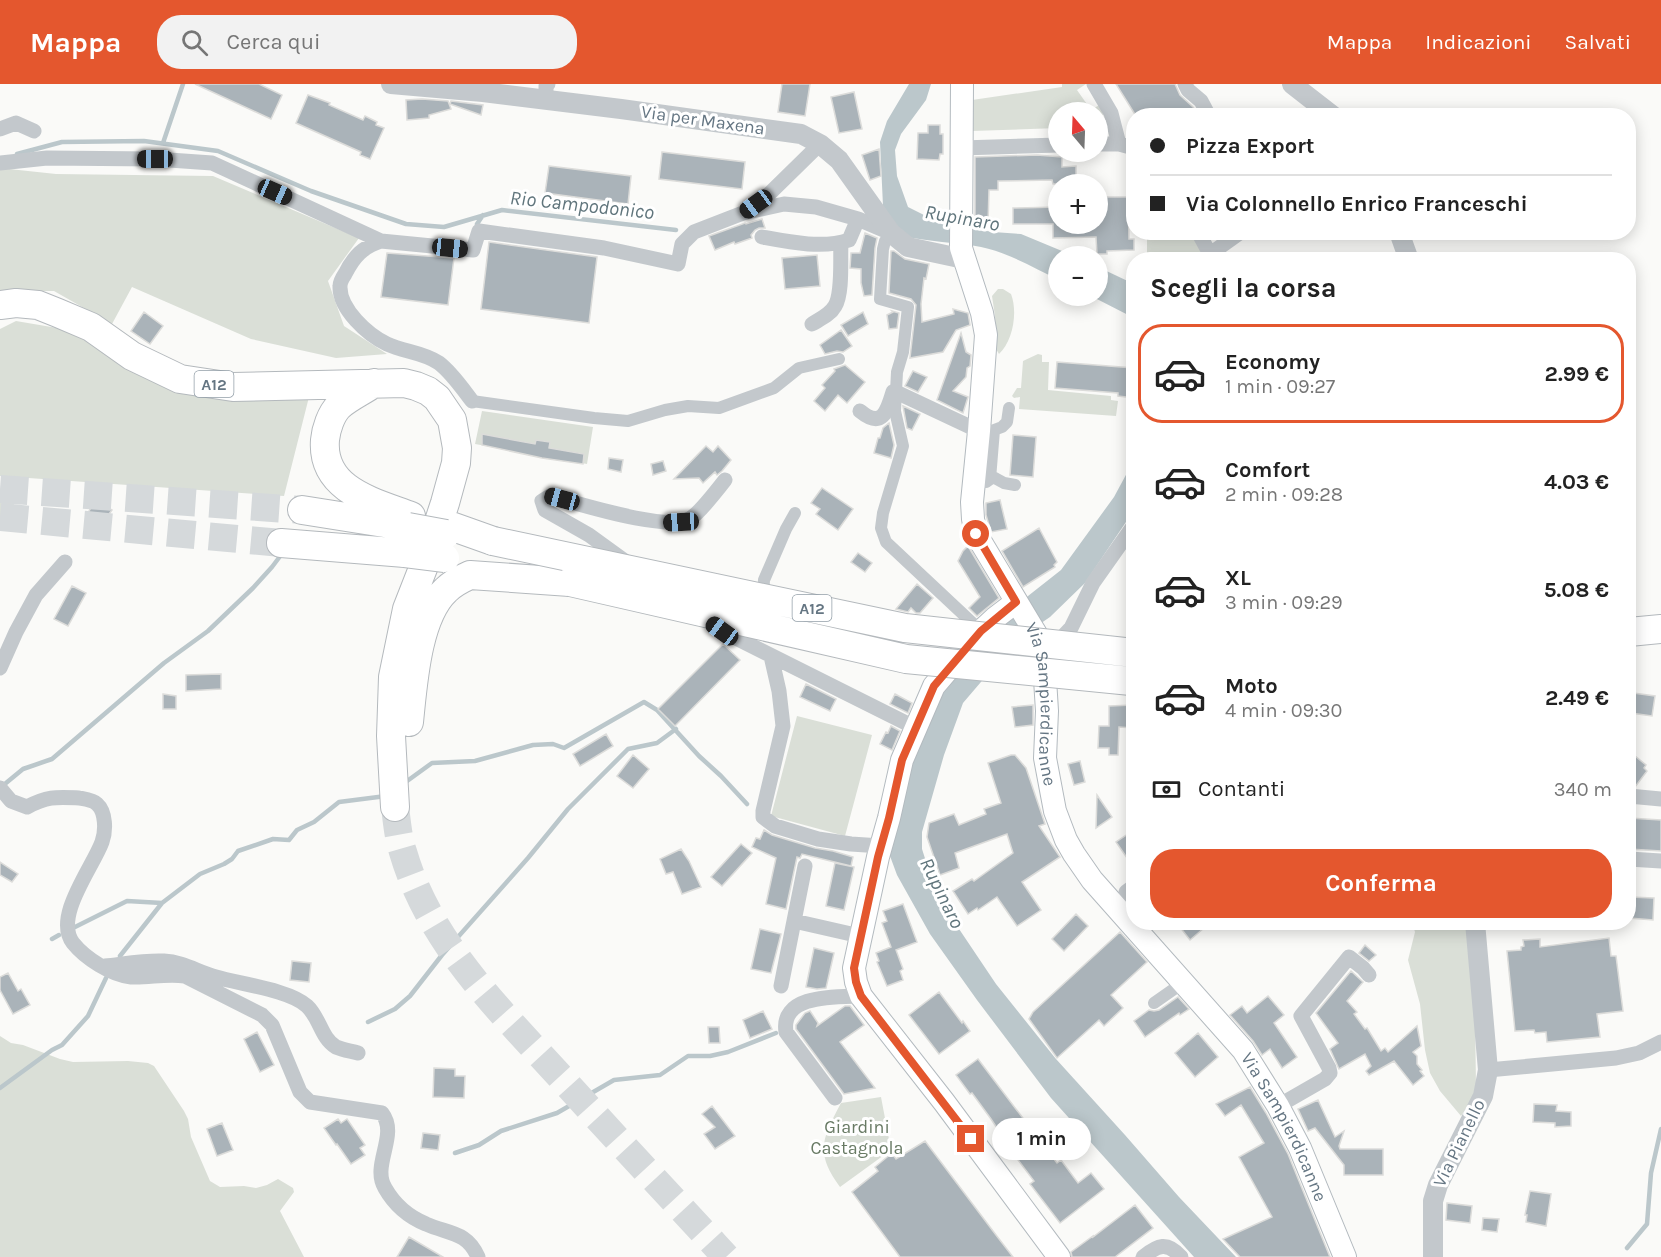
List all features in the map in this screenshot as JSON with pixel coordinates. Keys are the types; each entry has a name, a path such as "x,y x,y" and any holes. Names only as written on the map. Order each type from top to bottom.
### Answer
{"highway":[{"name":"A12","path":"0,305 16,303 38,305 91,327 132,356 180,379 233,387 404,383 428,391 437,398 452,420 457,448 456,463 427,558 407,609 393,676 391,736 395,807 407,738 413,675 426,621 446,590 481,560"},
{"name":"A12","path":"0,320 26,316 71,319"},
{"name":"A12","path":"374,383 338,407 326,429 325,450 333,474 344,486 408,532"},
{"name":"A12","path":"302,510 446,539 481,560 906,659 1126,680"},
{"name":"A12","path":"281,543 408,532 446,539"},
{"name":"A12","path":"481,560 905,628 1126,652"},
{"path":"1636,631 1661,629"},
{"path":"1636,650 1661,648"}],"main road":[{"name":"Via Sampierdicanne","path":"962,84 960,225 962,254 982,313 986,335 980,431 972,502 973,519 976,534 1036,634 1043,657 1047,711 1045,759 1055,811 1074,854 1092,880 1126,915"},
{"path":"1016,602 981,631 934,686 902,760 854,968 856,982 867,1003 1059,1257"},
{"name":"Via Sampierdicanne","path":"1140,930 1243,1050 1278,1106 1299,1148 1345,1257"}],"street":[{"name":"Via per Maxena","path":"391,84 483,92 547,92 801,134 820,144 839,160 891,233 908,247 962,254"},
{"path":"1094,84 1111,112 1119,144"},
{"path":"1185,84 1205,108"},
{"path":"1292,84 1323,108"},
{"path":"0,129 16,123 34,131"},
{"path":"743,213 769,194 820,144"},
{"path":"1108,144 1126,146"},
{"path":"961,148 1048,145"},
{"path":"0,163 47,158 155,159 212,163 381,241 473,250 479,231 604,248 678,264 682,244 694,232 743,213 784,204 816,207 858,219 891,233 883,249 880,299 908,307 903,352 897,372 895,411 903,446 883,513 881,528 886,542 981,631"},
{"path":"762,237 796,244 841,243 849,240 858,219"},
{"path":"1217,252 1231,240"},
{"path":"381,241 366,246 350,264 339,285 343,302 354,318 372,336 389,345 420,353 438,363 472,401 628,421 664,410 688,406 719,408 774,388 799,368 839,358"},
{"path":"812,324 828,315 835,308 838,300 841,243"},
{"path":"860,411 869,419 878,419 886,413 894,392 896,392"},
{"path":"896,392 980,431"},
{"path":"1009,408 1007,422 994,430 988,481 993,477 1004,483 1015,484"},
{"path":"725,480 691,519 681,522 656,522 550,496 542,501 545,510 589,535 722,631 916,728"},
{"path":"795,513 764,580 762,613 779,691 783,726 763,817 775,826 818,839 881,846"},
{"path":"1043,657 1071,628 1093,583 1126,536"},
{"path":"0,668 36,596 65,562"},
{"path":"0,788 11,801 27,807 53,797 85,799 96,803 104,815 103,841 83,878 68,917 68,934 72,941 99,966 129,977 173,974 185,976 262,1015 273,1025 300,1092 310,1102 382,1113 387,1119 388,1129 381,1167 383,1187 401,1209 425,1224 468,1241 478,1257"},
{"path":"1636,797 1661,799"},
{"path":"1636,859 1661,861"},
{"path":"781,986 805,866"},
{"path":"794,921 860,936"},
{"name":"Via Pianello","path":"1433,1257 1433,1201 1438,1185 1483,1096 1488,1070 1476,930"},
{"path":"1278,1106 1325,1079 1330,1073 1301,1016 1349,957 1369,975"},
{"path":"99,966 163,961 180,963 216,977 250,984 293,998 307,1006 329,1041 338,1048 358,1053"},
{"path":"1154,1003 1184,982"},
{"path":"835,1098 786,1032 784,1024 792,1010 801,1002 825,998 867,1003"},
{"path":"1488,1070 1616,1058 1639,1053 1661,1042"},
{"path":"1143,1257 1162,1245 1173,1248 1181,1257"}],"green space":[{"path":"1062,84 1086,84 1077,90 1085,102 1048,102 1048,128 972,131 972,100 1062,87"},
{"path":"0,168 56,174 213,176 359,238 328,281 344,326 387,354 336,358 251,339 132,287 112,324 54,291 0,291"},
{"path":"1147,240 1195,240 1201,252 1147,252"},
{"path":"998,289 1011,294 1014,309 1011,334 999,354 996,349 992,296"},
{"path":"16,321 81,332 159,380 310,393 284,496 0,476 0,329"},
{"path":"1038,354 1042,355 1042,362 1049,362 1048,390 1111,396 1111,400 1118,401 1116,416 1019,409 1020,397 1012,396 1017,388 1021,388 1023,361"},
{"path":"482,411 593,427 587,464 475,444"},
{"path":"17,499 0,530 0,501"},
{"path":"797,716 872,735 845,836 771,816"},
{"path":"1414,930 1467,930 1475,1015 1476,1086 1472,1100 1461,1116 1440,1091 1430,1073 1420,1004 1408,960"},
{"path":"0,1036 11,1043 73,1062 128,1061 148,1063 154,1066 188,1119 191,1137 210,1181 220,1187 256,1188 278,1179 293,1188 294,1192 280,1211 304,1257 0,1257"},
{"name":"Giardini Castagnola","path":"881,1097 891,1150 840,1187 832,1175 824,1154 826,1135 830,1126 841,1103"}],"shaded area":[{"path":"909,84 931,84 926,100 901,134 895,150 897,176 908,207 951,225 1021,234 1050,246 1048,246 1048,274 991,250 903,236 883,206 880,142 887,121"},
{"path":"1108,272 1126,280 1126,314 1108,305"},
{"path":"1126,475 1126,522 1085,583 1050,617 1010,648 963,703 944,755 922,832 922,849 930,874 953,920 996,984 1056,1059 1179,1197 1236,1257 1194,1257 1051,1098 930,934 897,875 890,856 915,746 947,686 990,635 1028,596 1061,570 1114,497"}],"building":[{"path":"195,84 259,84 282,95 271,119"},
{"path":"782,84 810,84 805,116 778,112"},
{"path":"1116,84 1175,84 1180,95 1194,108 1131,108"},
{"path":"854,92 862,129 839,133 831,97"},
{"path":"308,95 330,103 329,105 363,120 365,116 384,128 370,159 360,155 361,152 296,123"},
{"path":"406,100 448,101 451,109 429,115 429,118 407,120"},
{"path":"451,101 483,105 481,115 450,104"},
{"path":"928,125 940,125 940,134 943,134 943,154 940,154 939,160 917,159 918,133 928,133"},
{"path":"879,149 881,176 870,180 862,155"},
{"path":"662,152 745,162 742,189 659,179"},
{"path":"1048,156 1048,162 1062,162 1062,167 1076,166 1076,174 1048,174 1048,180 998,181 998,190 989,190 988,224 975,224 975,157"},
{"path":"549,166 631,176 628,204 545,193"},
{"path":"1108,197 1126,197 1126,240 1134,240 1134,250 1108,251 1108,246 1097,246 1096,237 1053,238 1053,234 1108,234"},
{"path":"1048,207 1048,224 1013,224 1013,208"},
{"path":"762,219 765,228 755,230 751,235 752,238 715,250 709,236"},
{"path":"865,233 877,238 872,295 864,296 861,269 850,268 851,253 860,253"},
{"path":"489,242 597,257 589,323 481,309"},
{"path":"891,251 905,259 929,264 926,279 924,278 921,304 922,322 954,314 953,309 968,313 970,325 956,330 943,352 910,358 916,305 911,299 889,293"},
{"path":"387,253 454,258 448,305 381,297"},
{"path":"817,255 820,286 785,289 782,258"},
{"path":"892,311 899,313 897,328 889,329 887,315"},
{"path":"144,312 163,326 150,344 131,331"},
{"path":"863,312 868,324 848,336 841,325"},
{"path":"841,330 852,346 843,352 825,354 820,345"},
{"path":"961,333 966,352 971,355 970,366 967,368 966,377 953,391 968,397 963,413 937,400"},
{"path":"1057,362 1126,367 1126,397 1118,396 1118,393 1055,388"},
{"path":"845,365 865,382 847,403 838,395 825,411 814,401 825,388 822,385 835,371 834,369"},
{"path":"913,371 927,377 918,392 905,386"},
{"path":"903,406 920,414 912,430 907,428"},
{"path":"889,423 894,445 891,458 874,453 883,428"},
{"path":"482,434 535,444 536,440 550,442 549,448 584,454 583,464 482,445"},
{"path":"1013,435 1036,437 1033,477 1010,475"},
{"path":"706,446 713,452 718,446 731,460 722,471 717,475 715,472 703,483 699,478 674,479"},
{"path":"609,458 623,460 621,472 608,469"},
{"path":"663,461 666,471 653,475 651,464"},
{"path":"822,488 853,509 838,530 816,514 820,509 811,503"},
{"path":"1000,500 1007,529 991,532 986,515 986,503"},
{"path":"94,502 112,510 104,521 88,513"},
{"path":"1039,528 1057,562 1055,567 1023,587 1002,551"},
{"path":"968,546 999,598 977,616 969,608 980,597 958,561"},
{"path":"858,553 872,563 865,572 851,562"},
{"path":"917,584 933,598 920,613 916,613 911,608 908,612 896,609"},
{"path":"72,586 86,593 68,626 54,619"},
{"path":"723,644 740,660 675,726 658,709"},
{"path":"221,674 221,689 186,691 186,675"},
{"path":"806,684 836,699 830,711 800,697"},
{"path":"1636,693 1655,696 1652,716 1636,714"},
{"path":"163,694 176,696 176,709 163,709"},
{"path":"895,694 912,703 908,713 890,704"},
{"path":"1033,705 1033,725 1015,727 1012,707"},
{"path":"1126,705 1126,727 1119,727 1118,755 1109,755 1109,748 1098,748 1099,726 1109,726 1109,706"},
{"path":"891,726 900,731 892,750 880,744"},
{"path":"606,734 613,746 580,766 573,754"},
{"path":"633,755 649,769 633,788 617,776"},
{"path":"1015,755 1026,768 1045,824 1039,826 1060,857 1022,882 1041,910 1017,926 997,897 968,914 953,891 972,879 974,881 1013,853 1007,834 955,853 959,868 940,875 927,837 929,823 954,814 959,825 986,814 984,809 1001,803 988,763"},
{"path":"1636,757 1646,765 1644,768 1647,771 1636,786"},
{"path":"1080,761 1085,782 1074,785 1068,764"},
{"path":"1097,795 1112,817 1096,828"},
{"path":"1636,818 1661,820 1661,851 1636,849"},
{"path":"764,830 772,835 853,857 851,866 802,854 800,858 797,857 786,909 766,904 776,858 752,847 756,838 760,839"},
{"path":"1126,835 1126,856 1116,842"},
{"path":"741,844 752,853 722,886 711,877"},
{"path":"681,849 701,887 682,894 673,872 666,874 660,859"},
{"path":"0,862 18,874 12,882 0,875"},
{"path":"835,863 854,867 844,910 826,906"},
{"path":"1636,897 1654,898 1653,920 1636,919"},
{"path":"903,904 917,942 896,950 903,969 900,971 903,980 887,986 877,962 879,961 876,953 891,947 882,923 887,921 883,911"},
{"path":"1076,914 1088,926 1064,951 1052,939"},
{"path":"760,929 781,934 771,973 751,969"},
{"path":"1182,930 1202,930 1190,940"},
{"path":"1120,932 1147,962 1111,995 1123,1008 1104,1026 1099,1020 1057,1058 1029,1019 1033,1012"},
{"path":"1609,938 1611,956 1616,956 1623,1011 1597,1014 1600,1037 1547,1042 1546,1032 1515,1031 1507,951 1521,950 1524,946 1523,940 1540,939 1540,947"},
{"path":"1365,945 1376,955 1369,961 1359,953"},
{"path":"814,948 834,953 826,988 806,987"},
{"path":"292,961 311,963 309,982 290,980"},
{"path":"1351,971 1363,982 1347,1001 1357,1012 1354,1014 1365,1029 1367,1028 1381,1051 1385,1048 1388,1052 1417,1026 1421,1046 1413,1052 1417,1056 1417,1064 1424,1076 1413,1085 1394,1061 1369,1075 1366,1071 1371,1066 1365,1054 1339,1069 1330,1049 1338,1043 1316,1013"},
{"path":"8,973 18,991 21,989 30,1005 13,1014 0,990 0,977"},
{"path":"939,992 970,1031 939,1054 909,1015"},
{"path":"1268,996 1284,1015 1274,1023 1297,1057 1282,1068 1270,1049 1262,1055 1230,1015 1242,1006 1247,1013"},
{"path":"1178,997 1189,1009 1180,1015 1179,1013 1145,1037 1134,1021 1149,1010 1159,1010"},
{"path":"845,1006 850,1006 864,1025 840,1042 875,1088 844,1094 796,1029 796,1025 805,1013 810,1011 818,1023 817,1026"},
{"path":"763,1011 772,1029 750,1038 743,1020"},
{"path":"708,1027 719,1027 720,1043 709,1043"},
{"path":"257,1032 274,1065 260,1072 244,1039"},
{"path":"1198,1033 1218,1057 1195,1077 1175,1053"},
{"path":"978,1059 1057,1163 1061,1160 1078,1183 1091,1173 1104,1189 1060,1223 1030,1184 1034,1181 999,1135 1001,1134 991,1119 956,1075"},
{"path":"434,1068 455,1069 455,1076 465,1076 464,1098 433,1097"},
{"path":"1250,1087 1288,1154 1330,1257 1240,1257 1223,1239 1272,1217 1239,1157 1264,1143 1241,1105 1225,1116 1216,1104"},
{"path":"1318,1100 1335,1137 1344,1131 1340,1149 1383,1149 1383,1175 1344,1175 1344,1165 1315,1128 1308,1131 1298,1109"},
{"path":"1534,1104 1557,1105 1556,1111 1571,1112 1571,1126 1555,1127 1555,1123 1533,1122"},
{"path":"712,1106 735,1136 715,1149 704,1134 715,1127 702,1114"},
{"path":"338,1119 341,1123 347,1119 365,1145 360,1148 365,1155 351,1164 324,1128"},
{"path":"222,1123 233,1150 217,1156 207,1129"},
{"path":"423,1133 440,1135 438,1150 421,1148"},
{"path":"925,1141 1013,1257 900,1257 852,1192 878,1171 875,1167 892,1153 896,1159"},
{"path":"1530,1191 1551,1194 1546,1226 1526,1222 1527,1215 1525,1215"},
{"path":"1447,1203 1472,1206 1470,1223 1446,1220"},
{"path":"1135,1205 1153,1228 1115,1257 1072,1257 1071,1252"},
{"path":"1483,1218 1499,1219 1497,1232 1482,1230"},
{"path":"409,1237 443,1257 397,1257"}],"waterway":[{"path":"163,143 183,84"},
{"name":"Rio Campodonico","path":"17,154 62,142 144,141 218,151 311,191 406,224 444,227 502,210 676,230"},
{"name":"Rio Campodonico","path":"477,224 483,215"},
{"path":"6,783 23,769 52,759 164,663 208,631 253,588 281,555"},
{"path":"403,784 432,763 475,761 533,745 553,744 564,748 644,702 657,710 747,804"},
{"path":"368,1022 395,1009 410,996 442,955 568,809 628,749 657,743 676,729"},
{"path":"120,956 162,903 200,874 232,859 238,851 273,839 289,840 297,830 314,822 339,802 386,796"},
{"path":"73,928 127,901 162,903"},
{"path":"52,939 59,935"},
{"path":"0,1088 62,1045 88,1016 106,978"},
{"path":"455,1153 479,1145 501,1131 557,1113 614,1080 660,1075 688,1056 710,1056 728,1052 776,1033"},
{"path":"1627,1248 1647,1224 1651,1173 1661,1129"}],"tunnel":[{"path":"0,489 302,510"},
{"path":"0,517 281,543"},
{"path":"395,807 401,846 415,886 450,948 494,1004 726,1257"}],"route":[{"path":"971,1139 861,996 854,968 902,760 934,686 981,631 1016,602 976,534"}],"water label":[{"name":"Rupinaro","path":"962,218"},
{"name":"Rupinaro","path":"942,893"}]}
